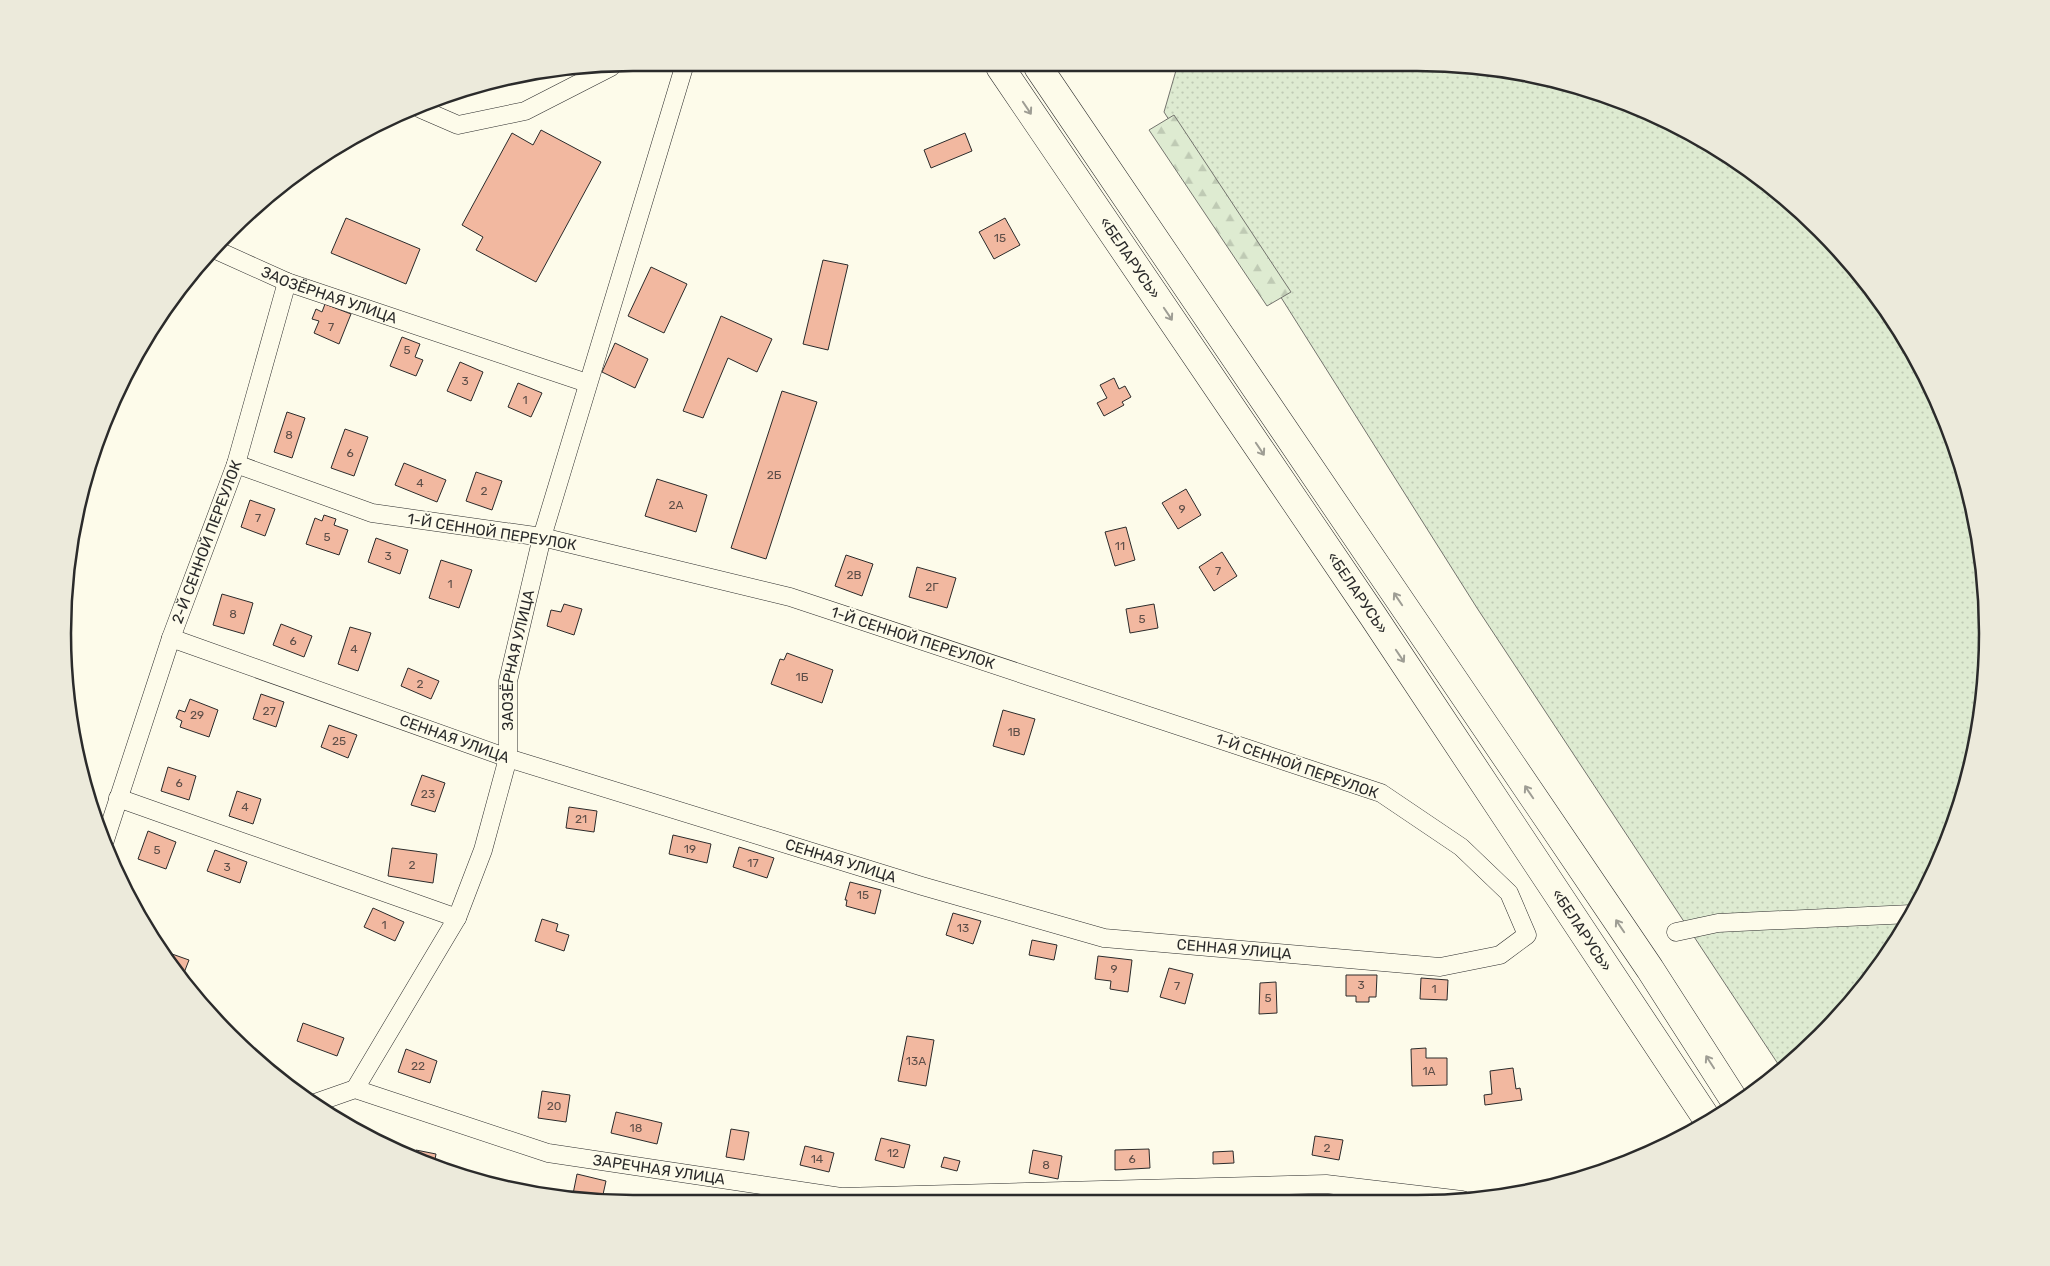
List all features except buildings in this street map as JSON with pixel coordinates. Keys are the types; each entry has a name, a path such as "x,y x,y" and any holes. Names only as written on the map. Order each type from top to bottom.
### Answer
{"highway":[{"name":"«БЕЛАРУСЬ»","path":"1003,71 1368,608 1704,1115"},
{"name":"«БЕЛАРУСЬ»","path":"1041,71 1650,969 1733,1097"}],"street":[{"name":"ЗАОЗЁРНАЯ УЛИЦА","path":"355,1089 457,918 483,850 508,758 508,681 542,537 683,71"},
{"path":"426,111 458,125 525,111 602,72"},
{"name":"ЗАОЗЁРНАЯ УЛИЦА","path":"221,252 287,282 587,384"},
{"name":"2-Й СЕННОЙ ПЕРЕУЛОК","path":"108,831 171,638 236,464 287,282"},
{"name":"1-Й СЕННОЙ ПЕРЕУЛОК","path":"236,464 372,513 542,537 790,597 1381,793 1461,847 1509,893 1527,935"},
{"name":"СЕННАЯ УЛИЦА","path":"171,638 508,758 922,886 1104,938 1440,967 1500,955 1527,935"},
{"path":"118,798 457,918"},
{"path":"1676,932 1718,923 1903,914"},
{"path":"322,1101 355,1089"},
{"name":"ЗАРЕЧНАЯ УЛИЦА","path":"355,1089 548,1153 828,1195"},
{"name":"ЗАРЕЧНАЯ УЛИЦА","path":"916,1195 1326,1184 1419,1195"}],"green space":[{"path":"1176,71 1454,72 1527,82 1562,90 1598,101 1665,129 1729,166 1759,187 1814,236 1863,291 1884,321 1921,385 1949,452 1960,488 1968,523 1978,596 1978,670 1974,706 1960,778 1949,814 1921,881 1903,914 1863,975 1814,1030 1777,1063 1477,608 1164,112"},
{"path":"1174,115 1291,292 1267,306 1149,130"}]}
